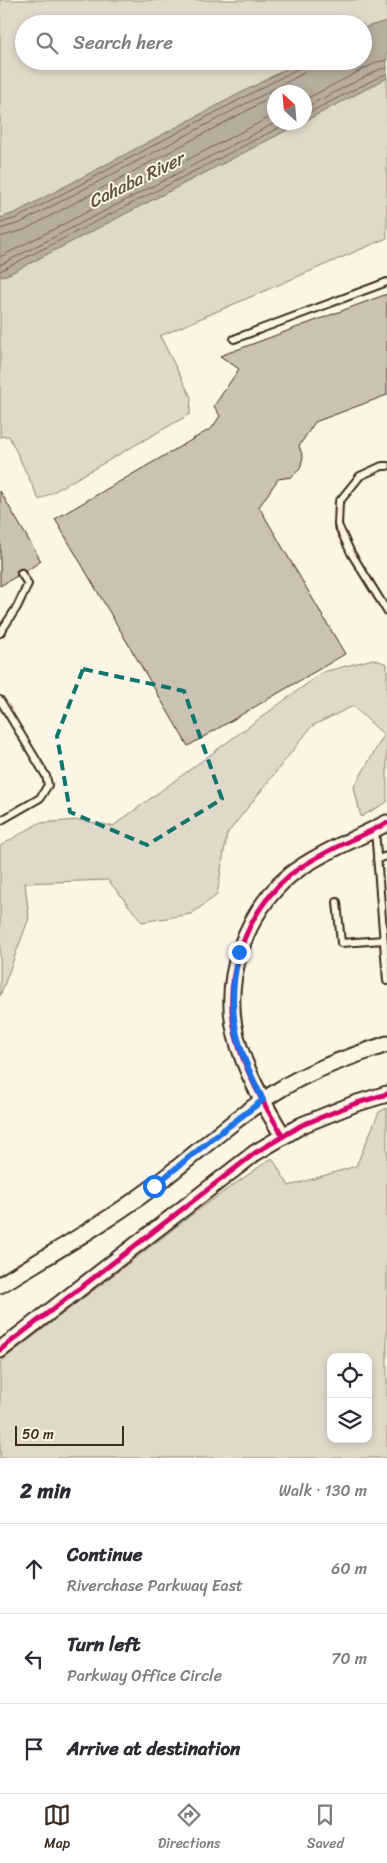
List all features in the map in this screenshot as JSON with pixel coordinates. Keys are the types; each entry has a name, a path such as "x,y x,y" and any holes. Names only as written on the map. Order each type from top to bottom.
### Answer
{"street":[{"path":"283,1136 246,1067 236,1036 233,1012 235,973 245,936 267,900 291,875 317,858 381,826"},
{"path":"0,1285 120,1210 154,1186 263,1100 321,1068 387,1044"},
{"path":"0,1350 255,1153 302,1125 354,1104 387,1094"}],"lane":[{"path":"234,339 387,282"},
{"path":"387,466 382,466 360,476 339,502 338,525 351,553 387,611"},
{"path":"0,633 17,607 28,584 21,573"},
{"path":"0,700 46,776 48,785 40,798 0,821"},
{"path":"381,826 377,859 387,982"},
{"path":"377,859 387,856"},
{"path":"337,902 341,943 384,940"}],"highlighted area":[{"path":"83,669 184,691 222,799 147,845 70,812 57,736"}],"shaded area":[{"path":"0,0 387,0 387,21 372,25 372,15 15,15 15,70 284,70 15,213 0,218"},
{"path":"387,78 387,238 160,336 191,397 190,414 39,500 9,436 0,437 0,277 287,130 312,130 312,117"},
{"path":"373,659 387,664 387,802 361,817 354,787 384,735 353,706 312,726 227,834 217,895 191,914 142,922 108,880 25,883 29,918 0,996 0,846 39,823 79,820 113,826 323,672"},
{"path":"387,1108 387,1458 0,1458 0,1362 202,1207 272,1158 289,1186 356,1166 379,1112"}],"water":[{"name":"Cahaba River","path":"387,21 387,78 312,117 312,85 267,85 267,130 287,130 0,277 0,218 15,213 284,70 372,70 372,25"}],"building":[{"path":"387,294 387,395 315,422 299,446 303,457 300,469 291,477 278,479 259,507 345,654 188,746 55,519 212,428 220,416 214,406 239,369 220,356"},
{"path":"0,491 41,561 26,571 23,568 19,569 16,571 17,576 0,586"}],"cycle path":[{"path":"283,1136 256,1088 244,1062 236,1036 232,1014 232,992 241,948 249,928 261,908 274,890 290,875 324,854 387,823"},
{"path":"0,1350 255,1153 302,1125 354,1104 387,1094"}],"route":[{"path":"154,1186 263,1100 246,1067 236,1036 232,996 239,952"}]}
